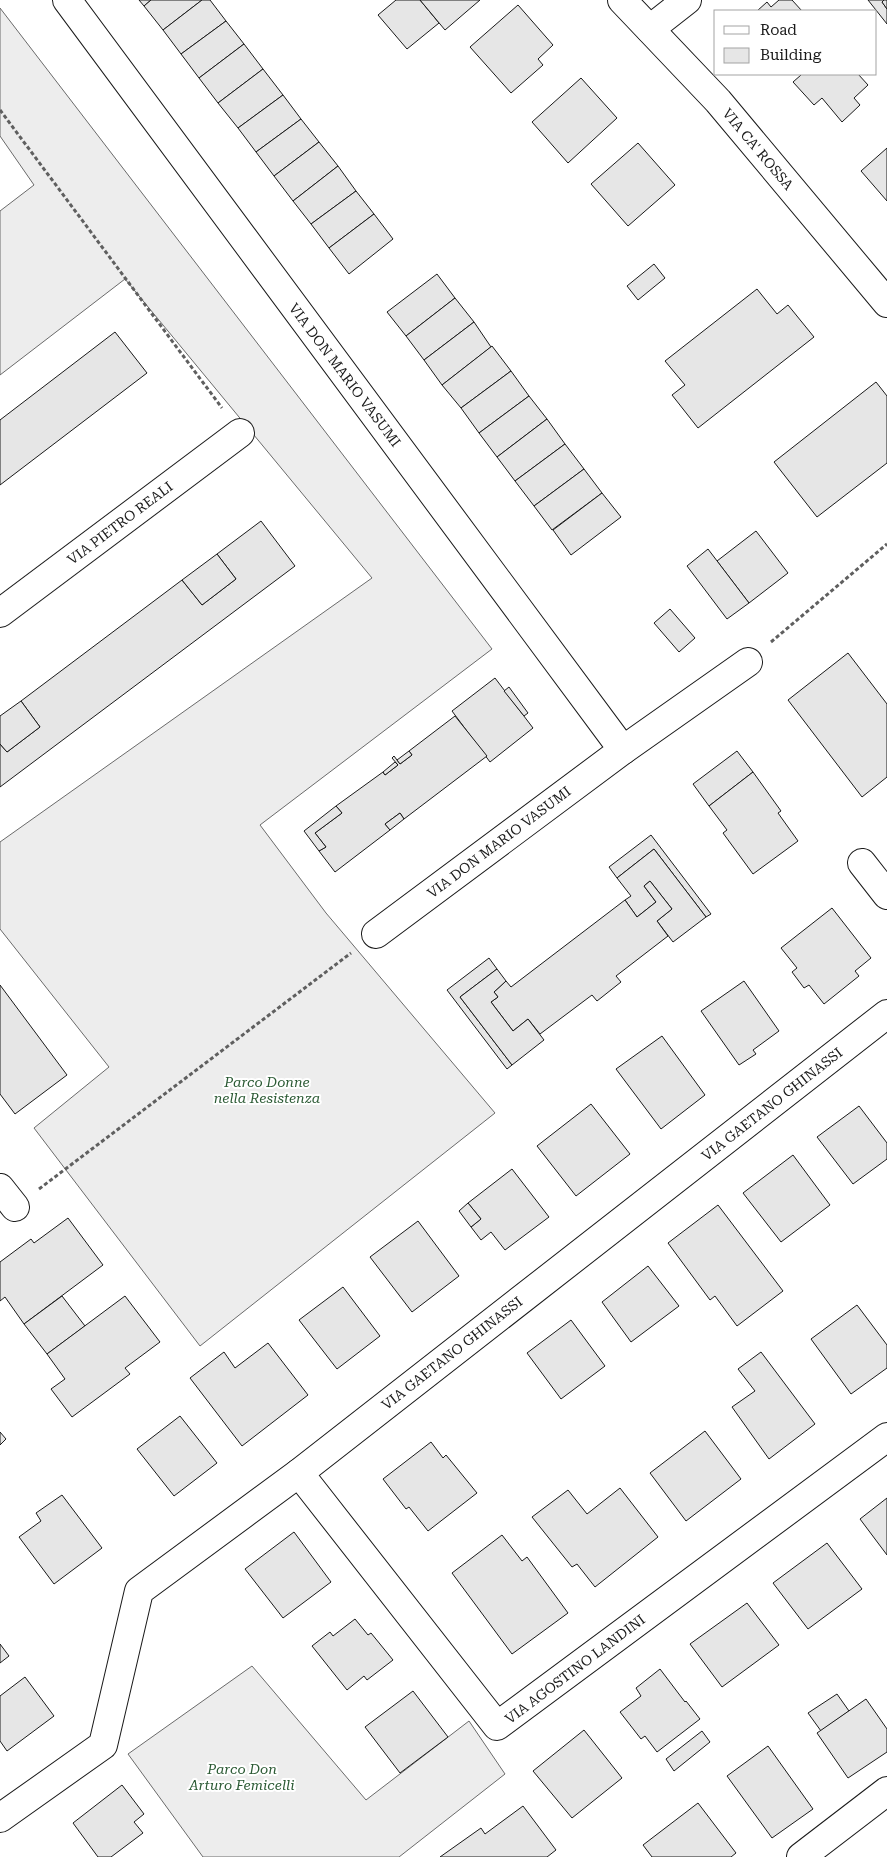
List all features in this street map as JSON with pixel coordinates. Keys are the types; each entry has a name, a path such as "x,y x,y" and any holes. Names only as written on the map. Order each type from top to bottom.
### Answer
{"street":[{"name":"VIA DON MARIO VASUMI","path":"67,0 623,750"},
{"name":"VIA CA' ROSSA","path":"622,0 718,101 887,303"},
{"path":"650,30 687,0"},
{"name":"VIA PIETRO REALI","path":"0,613 240,433"},
{"name":"VIA DON MARIO VASUMI","path":"376,934 623,750 748,662"},
{"path":"862,863 887,895"},
{"name":"VIA GAETANO GHINASSI","path":"0,1818 103,1745 139,1592 299,1473 887,1014"},
{"name":"VIA AGOSTINO LANDINI","path":"299,1473 497,1726 887,1437"},
{"path":"801,1857 887,1791"}],"path":[{"path":"0,110 240,433"},
{"path":"748,662 887,544"},
{"path":"7,1198 376,934"}],"shaded area":[{"name":"Parco Donne nella Resistenza","path":"0,8 492,649 260,825 326,913 495,1113 200,1346 34,1128 109,1067 0,929 0,842 372,578 125,279 0,375 0,211 34,185 0,136"},
{"name":"Parco Don Arturo Femicelli","path":"252,1666 366,1800 469,1721 505,1774 399,1857 203,1857 128,1754"}],"building":[{"path":"139,0 151,0 144,6"},
{"path":"151,0 202,0 163,30 144,6"},
{"path":"202,0 210,0 226,21 181,54 163,30"},
{"path":"396,0 420,0 439,23 407,49 378,15"},
{"path":"420,0 480,0 445,30"},
{"path":"779,0 792,0 801,10 758,10 767,2 771,7"},
{"path":"868,0 884,0 882,2 887,9 887,24 877,10"},
{"path":"887,0 887,9 882,2"},
{"path":"518,5 553,45 538,59 543,65 511,93 470,47"},
{"path":"226,21 244,44 199,78 181,54"},
{"path":"244,44 263,69 218,103 199,78"},
{"path":"263,69 283,95 238,128 218,103"},
{"path":"801,75 859,75 868,85 854,98 860,105 842,122 822,98 814,105 793,82"},
{"path":"581,78 617,118 568,163 532,122"},
{"path":"283,95 301,119 256,152 238,128"},
{"path":"301,119 319,142 274,176 256,152"},
{"path":"319,142 338,166 293,201 274,176"},
{"path":"638,143 675,185 628,226 591,184"},
{"path":"887,148 887,201 861,171"},
{"path":"338,166 356,191 311,224 293,201"},
{"path":"356,191 374,214 329,248 311,224"},
{"path":"374,214 393,239 349,274 329,248"},
{"path":"654,264 665,278 638,300 627,286"},
{"path":"437,274 455,298 406,336 387,312"},
{"path":"757,289 777,314 788,305 814,337 698,428 672,395 685,385 665,361"},
{"path":"455,298 474,322 424,360 406,336"},
{"path":"474,322 491,347 442,385 424,360"},
{"path":"115,332 147,373 0,485 0,420"},
{"path":"492,346 511,371 461,408 442,385"},
{"path":"511,371 529,396 479,433 461,408"},
{"path":"876,382 887,396 887,463 817,517 774,462"},
{"path":"529,396 547,419 497,457 479,433"},
{"path":"547,419 565,444 515,481 497,457"},
{"path":"565,444 584,469 534,506 515,481"},
{"path":"584,469 602,493 552,530 534,506"},
{"path":"602,493 621,517 571,555 553,530"},
{"path":"261,521 295,566 0,787 0,744 7,752 40,727 21,701 182,580 202,605 236,579 217,554"},
{"path":"756,531 788,573 749,603 717,561"},
{"path":"708,549 749,603 727,619 687,566"},
{"path":"217,554 236,579 202,605 182,580"},
{"path":"670,609 695,638 679,652 654,623"},
{"path":"848,653 887,704 887,777 862,797 788,700"},
{"path":"495,678 533,728 490,762 452,711"},
{"path":"509,687 528,713 524,716 504,691"},
{"path":"21,701 40,727 7,752 0,744 0,716"},
{"path":"455,716 487,756 404,819 400,813 385,824 390,830 335,872 319,851 326,847 315,833 342,813 336,806 383,772 385,775 398,765 392,758 394,756 400,764 412,755 409,751"},
{"path":"409,751 412,755 400,764 397,760"},
{"path":"737,751 753,772 709,806 693,784"},
{"path":"395,762 398,765 385,775 383,772"},
{"path":"753,772 781,811 778,813 798,841 753,874 723,833 727,830 709,806"},
{"path":"336,806 342,813 315,833 326,847 319,851 304,831"},
{"path":"400,813 404,819 390,830 385,824"},
{"path":"651,835 711,914 706,917 654,849 617,878 609,867"},
{"path":"654,849 706,917 673,942 657,921 672,909 650,881 644,886 656,902 637,917 625,900 631,896 617,878"},
{"path":"650,881 672,909 657,921 668,936 616,976 621,982 597,1001 592,995 540,1034 528,1019 513,1031 491,1002 498,997 494,992 506,981 511,987 625,900 637,917 656,902 644,886"},
{"path":"832,908 871,958 855,971 859,976 824,1004 809,985 804,988 792,972 797,968 781,948"},
{"path":"489,958 497,969 460,997 512,1065 507,1069 447,990"},
{"path":"497,969 506,981 494,992 498,997 491,1002 513,1031 528,1019 544,1040 512,1065 460,997"},
{"path":"744,981 779,1031 753,1050 756,1054 739,1065 701,1011"},
{"path":"0,985 67,1075 15,1114 0,1094"},
{"path":"662,1036 705,1095 661,1129 616,1069"},
{"path":"591,1104 630,1154 576,1196 537,1146"},
{"path":"859,1106 887,1143 887,1159 853,1184 817,1137"},
{"path":"793,1155 830,1205 781,1242 743,1193"},
{"path":"512,1169 549,1217 505,1250 491,1232 481,1240 471,1227 481,1219 468,1203"},
{"path":"468,1203 481,1219 471,1227 459,1211"},
{"path":"718,1205 783,1291 737,1326 715,1296 710,1300 668,1243"},
{"path":"68,1218 103,1265 24,1324 5,1297 0,1301 0,1262 31,1239 34,1243"},
{"path":"418,1221 459,1276 412,1312 370,1257"},
{"path":"648,1266 679,1306 631,1342 602,1302"},
{"path":"343,1287 380,1336 337,1369 299,1320"},
{"path":"62,1296 85,1326 47,1354 24,1324"},
{"path":"125,1296 160,1342 125,1368 130,1374 72,1417 51,1389 65,1379 47,1354"},
{"path":"857,1305 887,1345 887,1368 851,1394 811,1339"},
{"path":"571,1320 605,1366 561,1399 527,1353"},
{"path":"268,1343 308,1395 242,1446 190,1378 224,1352 235,1368"},
{"path":"761,1352 815,1424 769,1459 732,1407 755,1391 738,1369"},
{"path":"180,1416 217,1463 174,1496 137,1449"},
{"path":"705,1431 741,1479 686,1521 650,1473"},
{"path":"0,1432 6,1439 0,1445"},
{"path":"431,1442 443,1458 446,1455 477,1493 428,1531 409,1507 406,1509 383,1479"},
{"path":"620,1488 658,1537 595,1587 577,1564 572,1567 532,1517 568,1490 587,1514"},
{"path":"62,1495 102,1548 54,1584 19,1537 41,1521 36,1513"},
{"path":"887,1498 887,1555 860,1519"},
{"path":"294,1532 331,1582 283,1618 245,1569"},
{"path":"502,1535 522,1561 527,1557 568,1613 512,1654 452,1573"},
{"path":"827,1543 862,1589 808,1629 773,1583"},
{"path":"747,1603 779,1645 722,1687 690,1644"},
{"path":"355,1619 368,1635 371,1633 393,1660 367,1680 364,1676 347,1690 312,1646 330,1632 333,1636"},
{"path":"0,1644 9,1656 0,1663"},
{"path":"660,1669 700,1719 657,1752 645,1736 641,1739 620,1712 641,1696 636,1688"},
{"path":"25,1677 54,1716 7,1751 0,1741 0,1696"},
{"path":"413,1691 448,1737 400,1773 365,1727"},
{"path":"837,1694 849,1711 821,1731 808,1713"},
{"path":"866,1699 887,1729 887,1752 848,1778 817,1733"},
{"path":"584,1730 622,1778 572,1818 533,1771"},
{"path":"702,1731 710,1742 674,1771 666,1759"},
{"path":"768,1746 813,1809 772,1838 727,1776"},
{"path":"122,1785 144,1814 134,1822 143,1833 111,1857 98,1857 73,1823"},
{"path":"698,1803 736,1853 731,1857 652,1857 643,1845"},
{"path":"523,1806 556,1850 547,1857 440,1857 481,1828 485,1834"}]}
